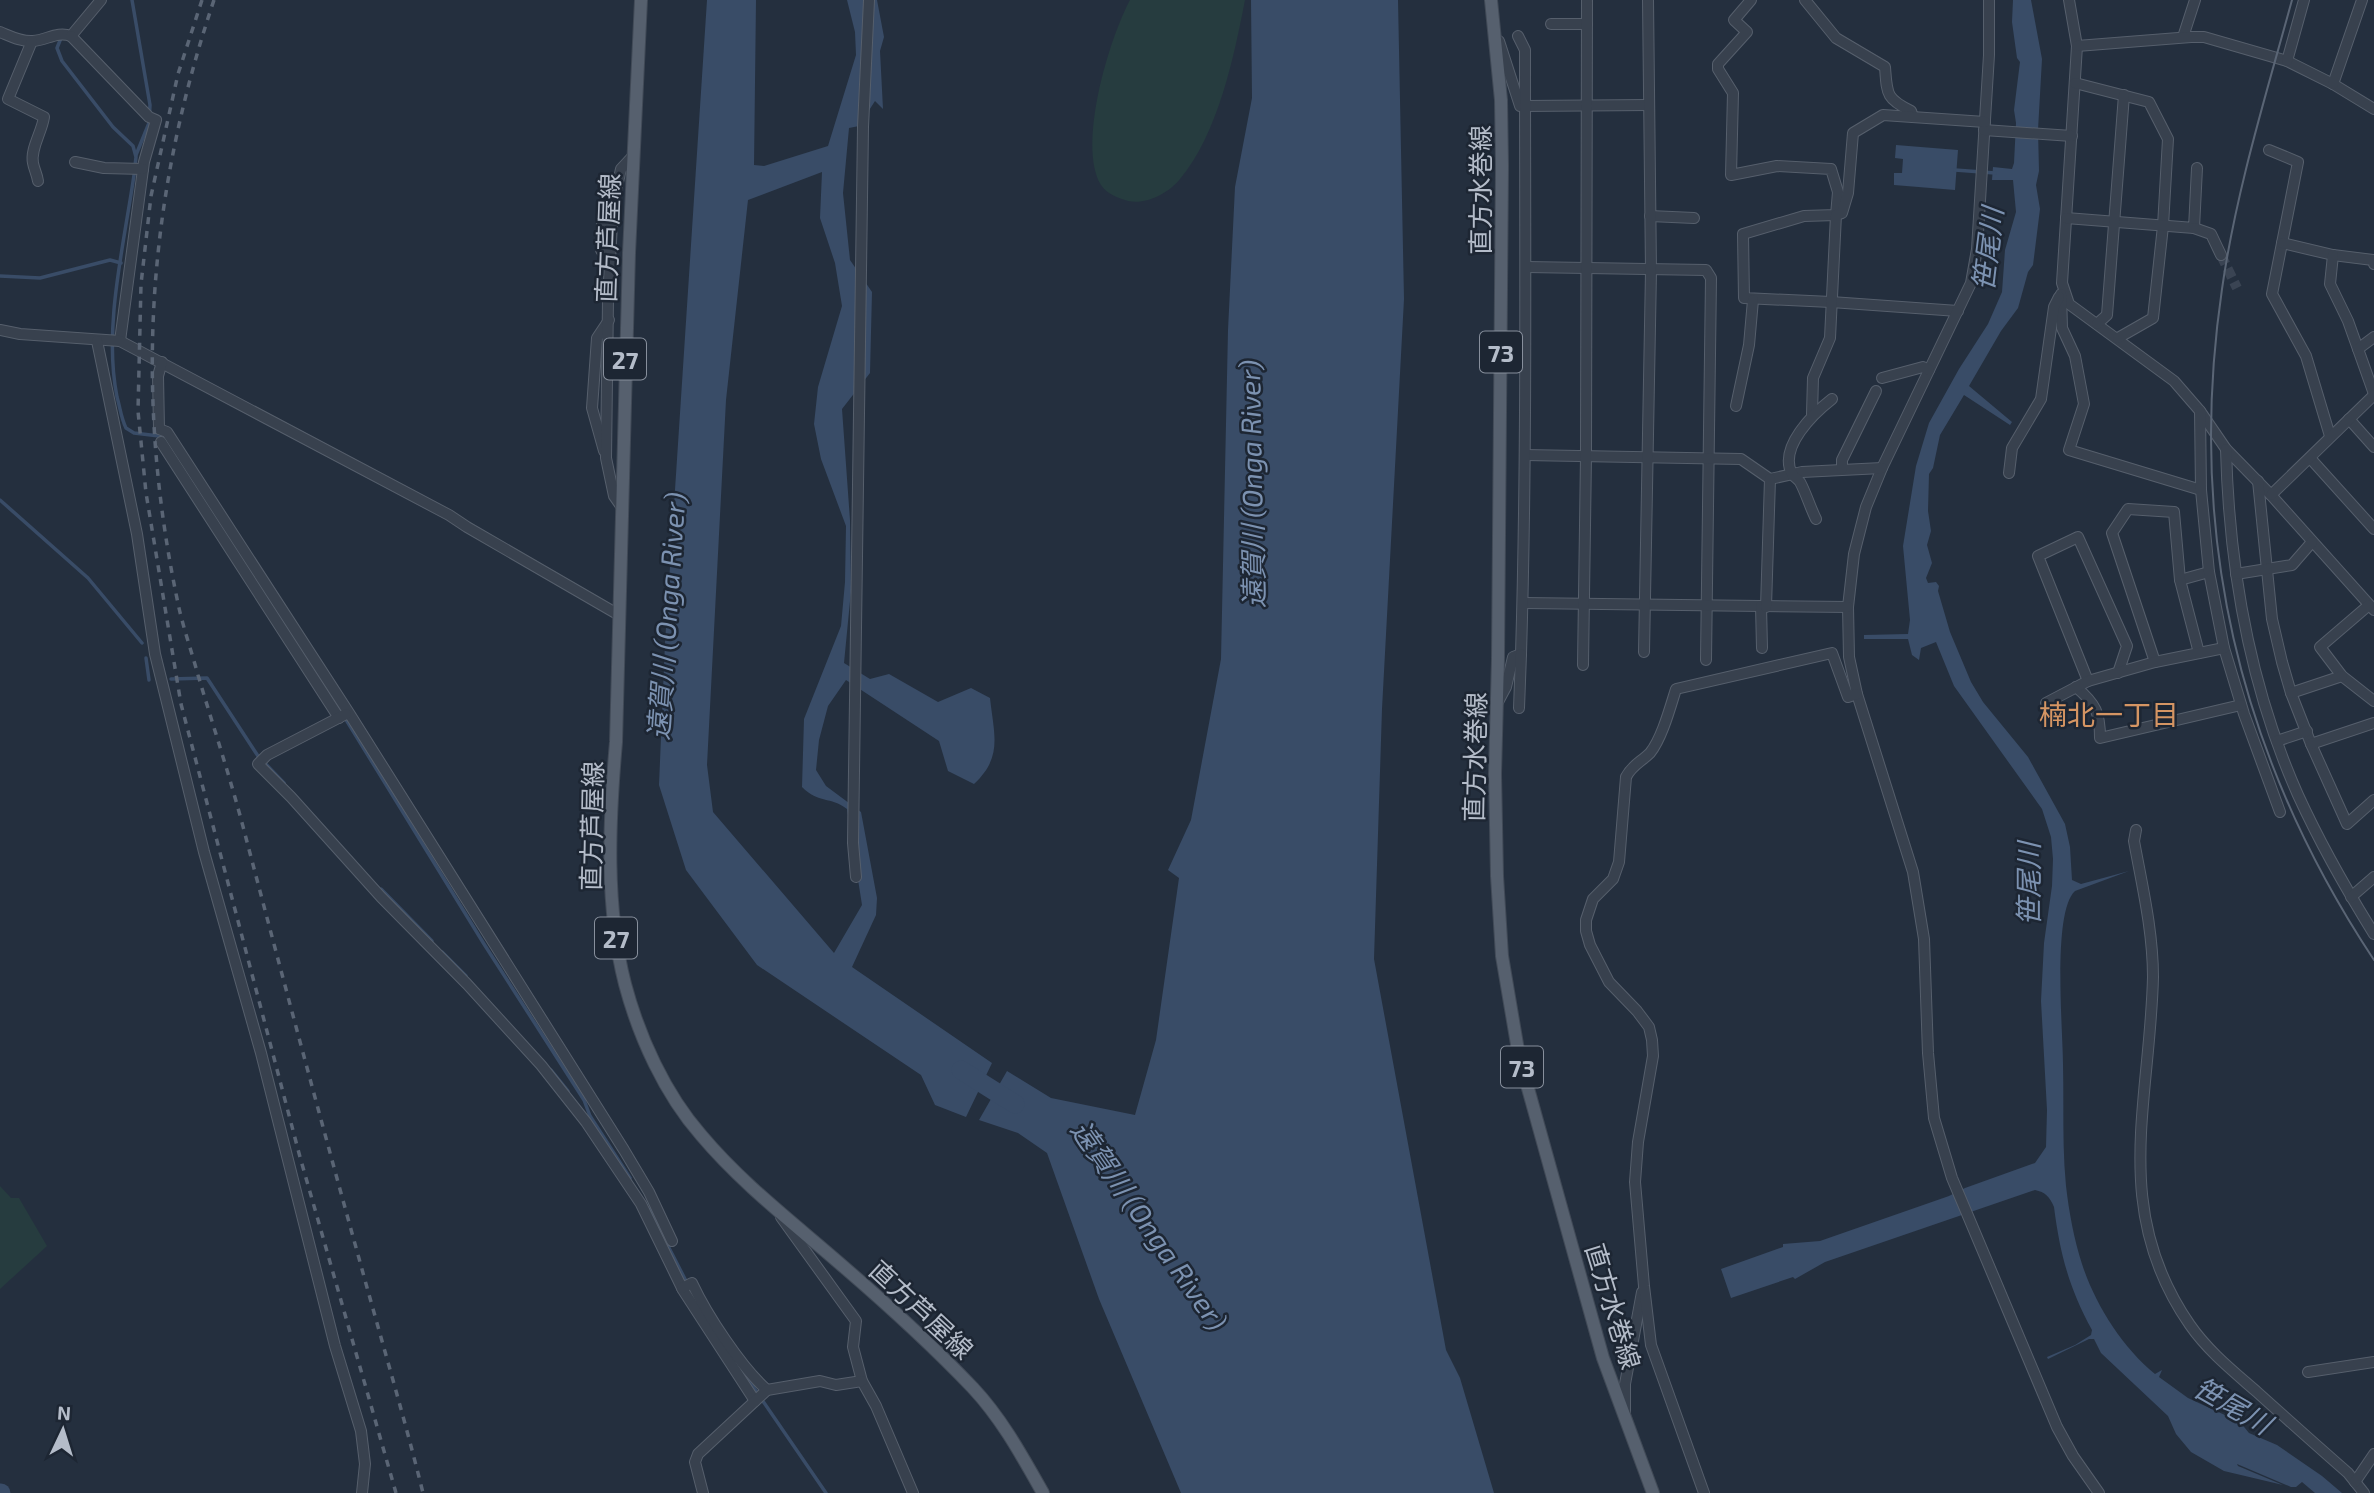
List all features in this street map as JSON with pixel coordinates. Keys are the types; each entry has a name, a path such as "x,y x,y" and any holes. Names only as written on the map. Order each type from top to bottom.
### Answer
{"main road":[{"name":"直方芦屋線","path":"641,0 633,156 616,741 612,791 611,884 618,947 626,986 661,1075 699,1134 776,1210 844,1267 973,1388 1000,1420 1043,1493"},
{"name":"直方水巻線","path":"1492,0 1501,100 1502,166 1495,774 1502,956 1519,1056 1603,1358 1653,1493"}],"street":[{"path":"71,36 101,0"},
{"path":"856,877 853,843 863,127 869,0"},
{"path":"1583,665 1587,0"},
{"path":"1644,652 1651,271 1648,0"},
{"path":"1751,0 1734,20 1747,32 1718,64 1718,69 1733,93 1731,175 1777,166 1831,169 1838,192 1830,338 1813,378 1812,414"},
{"path":"1805,0 1836,38 1885,67 1889,98 1911,111 1913,117"},
{"path":"1989,0 1989,55 1978,249 1970,283 1958,311 1866,507 1857,542 1848,607 1849,657 1857,694 1913,872 1924,939 1928,1053 1934,1118 1952,1178 1973,1231 2057,1427 2099,1493"},
{"path":"2069,0 2077,46 2069,136 2062,328 2075,356 2084,404 2069,450 2201,490"},
{"path":"2183,37 2195,0"},
{"path":"2287,61 2304,0"},
{"path":"2333,85 2362,0"},
{"path":"1551,24 1587,24"},
{"path":"1494,25 1520,106 1649,105"},
{"path":"0,32 19,40 32,41 61,33 71,36 149,117 156,120 143,169 110,341 155,654 204,852 261,1054 335,1346 361,1431 365,1464 362,1493"},
{"path":"1518,36 1525,50 1527,267 1520,708"},
{"path":"2077,46 2204,37 2287,61 2374,109"},
{"path":"32,41 8,99 44,117 43,129 33,154 38,181"},
{"path":"2075,83 2149,102 2168,139 2163,226 2153,318 2118,338"},
{"path":"2097,324 2107,315 2124,95"},
{"path":"1958,311 1744,298 1743,234 1804,216 1842,213 1847,193 1853,133 1882,115 1985,126 1997,131 2069,136"},
{"path":"2269,150 2298,162 2272,294 2306,356 2330,436"},
{"path":"621,506 614,496 607,456 610,263 613,204 621,169 633,156"},
{"path":"75,162 104,168 143,169"},
{"path":"2194,228 2197,168"},
{"path":"1650,216 1694,218"},
{"path":"2066,218 2194,228 2211,234 2221,255"},
{"path":"2282,243 2333,255 2373,260 2374,264"},
{"path":"2271,495 2374,394 2348,321 2330,284 2333,255"},
{"path":"1527,267 1706,270 1711,278 1706,660"},
{"path":"2062,288 2069,304 2174,381 2200,411 2226,449 2372,608 2320,647 2342,676 2374,701"},
{"path":"2009,473 2012,448 2041,399 2054,307 2062,288"},
{"path":"1736,406 1749,345 1754,300"},
{"path":"0,330 110,341 162,362 227,399 325,447 449,514 619,615"},
{"path":"2358,349 2374,337"},
{"path":"162,362 158,376 159,429 167,432 349,713 624,1150 649,1192 672,1241"},
{"path":"1882,377 1923,367 1929,370"},
{"path":"1843,469 1842,460 1876,391"},
{"path":"1816,519 1800,482 1792,474 1789,462 1801,429 1812,414 1832,399"},
{"path":"2200,411 2201,490 2208,572 2224,648 2241,705 2280,812"},
{"path":"2349,419 2374,447"},
{"path":"162,442 341,716 262,759 258,764 541,1065 586,1122 641,1205 686,1286 761,1396"},
{"path":"2226,449 2227,501 2236,574 2248,641 2263,697 2297,793 2351,897 2374,934"},
{"path":"1525,455 1741,459 1770,479 1792,474 1882,468"},
{"path":"2309,458 2374,529"},
{"path":"1762,648 1770,479"},
{"path":"2258,481 2272,619 2291,693 2347,824 2374,800"},
{"path":"2155,662 2112,533 2128,509 2174,512 2180,580 2199,653"},
{"path":"2088,681 2038,556 2078,537 2127,646 2118,673"},
{"path":"2236,574 2292,565 2312,542"},
{"path":"2180,580 2208,572"},
{"path":"1523,603 1848,607"},
{"path":"2046,703 2088,681 2155,662 2224,648"},
{"path":"1704,1493 1651,1345 1644,1286 1635,1182 1638,1142 1653,1056 1652,1040 1649,1027 1609,982 1590,945 1586,920 1593,898 1613,879 1619,862 1626,777 1631,768 1650,752 1668,717 1676,689 1832,653 1848,697 1857,694"},
{"path":"1496,705 1506,687 1513,657 1521,654"},
{"path":"2291,693 2342,676"},
{"path":"2076,687 2088,697 2100,716 2100,738 2241,705"},
{"path":"2311,744 2374,723"},
{"path":"2277,741 2307,731"},
{"path":"2136,830 2134,841 2150,933 2153,973 2139,1159 2144,1221 2161,1277 2190,1325 2216,1356 2364,1493"},
{"path":"2351,897 2374,877"},
{"path":"776,1210 856,1321 853,1347 862,1381 876,1406 913,1493"},
{"path":"686,1286 692,1283 703,1306 758,1383 761,1396"},
{"path":"1625,1416 1625,1384 1644,1286"},
{"path":"2308,1372 2374,1362"},
{"path":"703,1493 695,1462 698,1454 761,1396 820,1381 836,1385 862,1381"},
{"path":"2355,1482 2374,1454"}],"green space":[{"path":"1130,0 1245,0 1230,70 1205,140 1175,184 1157,197 1135,202 1113,195 1101,185 1094,167 1092,145 1094,119 1105,65"},
{"path":"0,1186 11,1198 19,1198 47,1246 0,1289"}],"water":[{"path":"707,0 756,0 754,165 764,166 828,146 856,55 855,32 847,0 877,0 884,37 880,51 883,109 875,101 859,126 849,128 843,193 850,260 872,292 870,373 842,409 850,520 851,591 844,663 870,679 889,674 938,702 971,688 990,698 994,745 989,764 974,784 948,771 939,741 846,680 828,706 819,740 816,770 826,786 861,812 877,898 876,915 852,967 992,1063 966,1117 935,1105 921,1075 757,965 686,870 659,785 665,643","holes":["822,172 820,218 835,263 842,306 818,387 814,424 821,459 846,526 845,582 841,626 804,719 802,787 814,796 835,802 847,809 862,905 834,953 713,812 707,765 726,400 748,200"]},
{"path":"1251,0 1398,0 1404,299 1382,709 1374,959 1446,1350 1460,1378 1494,1493 1181,1493 1099,1299 1047,1153 1018,1133 979,1120 1007,1071 1051,1098 1135,1115 1156,1040 1179,878 1168,870 1191,820 1221,659 1228,330 1235,187 1252,98"},
{"path":"2013,0 2031,0 2042,59 2039,171 2036,185 2040,209 2033,265 2028,272 2018,308 2001,331 1969,386 2012,422 2010,425 1964,395 1940,435 1933,468 1929,474 1928,511 1931,531 1927,545 1932,563 1926,578 1928,583 1936,582 1939,586 1938,591 1950,632 1971,682 1983,702 2028,757 2065,824 2070,847 2072,880 2081,884 2129,871 2075,891 2068,903 2063,922 2061,946 2066,1186 2077,1245 2094,1294 2121,1338 2155,1374 2162,1370 2159,1377 2188,1398 2240,1422 2249,1433 2277,1445 2342,1493 2315,1493 2302,1482 2291,1487 2237,1464 2283,1485 2224,1471 2191,1452 2176,1434 2168,1416 2101,1353 2094,1339 2048,1359 2047,1357 2091,1335 2092,1330 2077,1300 2067,1270 2054,1207 2051,1200 2039,1191 2035,1190 1825,1262 1795,1279 1793,1277 1731,1298 1721,1269 1783,1247 1783,1244 1820,1241 1949,1196 2035,1163 2046,1147 2047,1110 2041,1001 2053,859 2051,837 2042,809 1954,686 1936,642 1921,648 1919,660 1912,655 1908,639 1864,639 1864,635 1908,634 1910,620 1903,546 1916,466 1929,423 1988,324 2002,292 2005,250 2016,212 2013,180 1992,180 1993,167 2012,169 2014,163 2014,110 2020,62 2017,58 2012,22"},
{"path":"1896,145 1958,150 1955,190 1894,185 1894,173 1902,173 1903,159 1895,158"}],"waterway":[{"path":"132,0 150,105 149,123 136,155"},
{"path":"61,38 57,48 62,61 113,127 133,146 136,157 116,286 113,370 126,428 134,433 159,436 163,439"},
{"path":"1955,170 1995,173"},
{"path":"0,276 40,278 110,260 121,263"},
{"path":"0,500 88,578 142,643"},
{"path":"146,658 149,680"},
{"path":"171,679 207,678 258,756 284,783"},
{"path":"345,718 630,1178"},
{"path":"381,889 432,941"},
{"path":"442,952 466,976"},
{"path":"551,1070 568,1091"},
{"name":"遠賀川 (Onga River)","path":"961,1070 1015,1104"},
{"path":"649,1209 687,1283"},
{"path":"745,1375 826,1493"}],"tunnel":[{"path":"2221,255 2237,288"}],"tram line":[{"path":"2292,0 2243,180 2222,289 2213,379 2211,468 2218,554 2234,639 2257,722 2288,803 2327,882 2374,960"}],"railway":[{"path":"202,0 178,74 151,196 141,284 138,411 146,493 181,704 300,1157 396,1493"},
{"path":"214,0 191,76 174,151 161,226 154,301 152,377 156,453 165,530 183,625 241,817 423,1493"}],"district":[{"name":"楠北一丁目","path":"2109,714"}],"water label":[{"name":"笹尾川","path":"1987,249"},
{"name":"笹尾川","path":"2028,884"},
{"name":"笹尾川","path":"2233,1405"}]}
